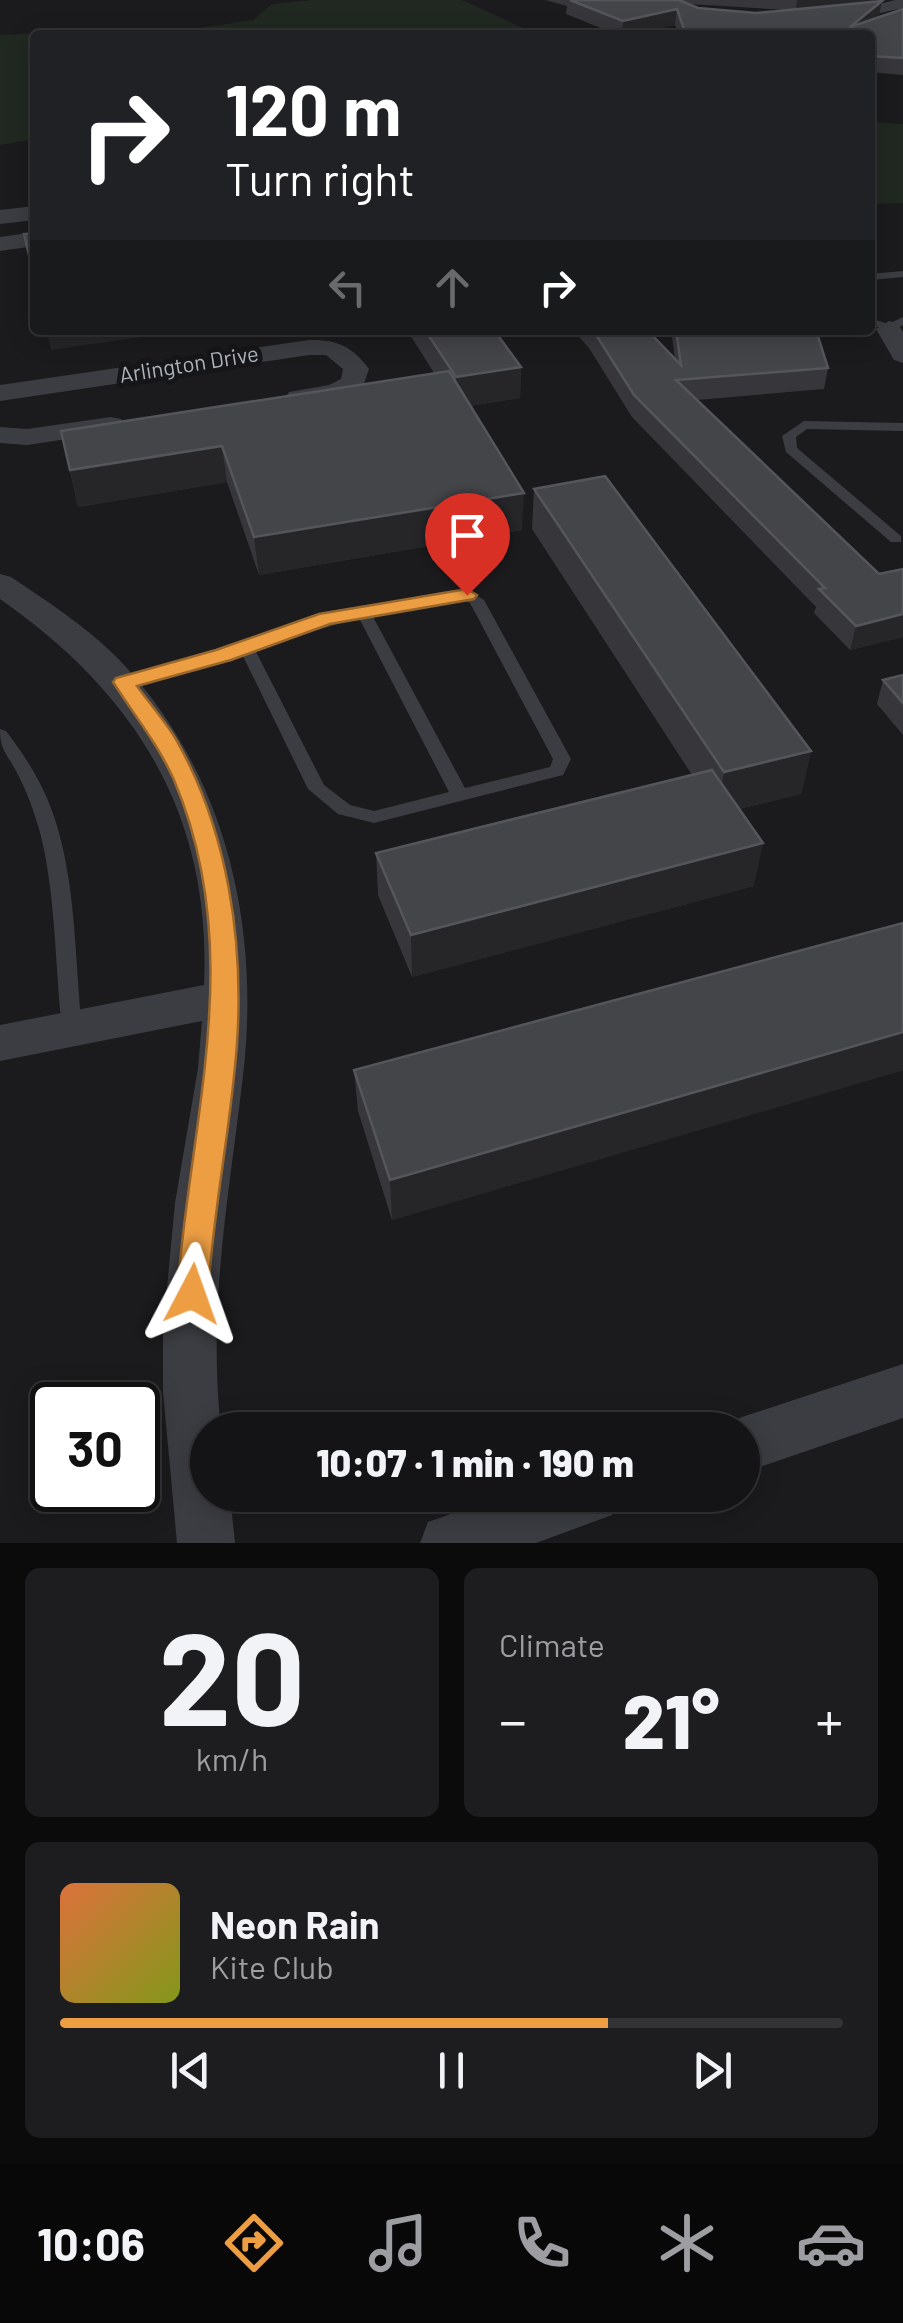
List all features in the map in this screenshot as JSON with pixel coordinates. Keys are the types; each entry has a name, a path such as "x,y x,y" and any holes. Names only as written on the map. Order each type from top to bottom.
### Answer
{"street":[{"path":"814,20 903,3"},
{"path":"0,217 30,214"},
{"path":"0,244 30,240"},
{"path":"887,323 903,355"},
{"name":"Arlington Drive","path":"0,392 325,346 346,354 356,368 353,383 336,392 278,401"},
{"name":"Arlington Drive","path":"0,435 27,438 143,420"},
{"path":"0,584 76,635 123,682 166,741 186,781 212,857 226,952 224,1045 198,1220 190,1331 190,1391 206,1543"},
{"path":"0,1043 224,1000"},
{"path":"760,1439 903,1390"},
{"path":"449,1543 541,1512"}],"lane":[{"path":"875,277 901,276"},
{"path":"896,539 791,448 789,436 804,425 903,427"},
{"path":"123,682 246,647 326,619 455,595 476,600 562,759 557,771 374,817 344,810 317,790 246,647"},
{"path":"363,612 460,796"},
{"path":"0,735 16,753 24,770 58,871 72,1029"}],"shaded area":[{"path":"313,0 462,0 527,30 186,30 253,20 272,4"},
{"path":"30,34 30,140 0,145 0,35"},
{"path":"875,122 903,124 903,203 875,204"}],"building":[{"path":"570,0 679,0 698,8 756,13 882,1 850,27 903,9 903,58 875,56 875,30 684,30 677,9 623,21"},
{"path":"30,233 30,259 24,234"},
{"path":"428,335 498,335 521,367 456,377"},
{"path":"596,335 652,335 681,365 677,335 818,335 828,368 676,380 879,574 903,569 903,614 856,626 819,589 825,588 634,395"},
{"path":"449,371 524,493 254,537 222,446 70,470 61,431"},
{"path":"605,476 811,751 724,772 534,489"},
{"path":"903,675 903,703 883,680"},
{"path":"712,770 763,843 411,935 376,853"},
{"path":"903,923 903,1032 390,1180 354,1070"}],"route":[{"path":"192,1294 198,1220 224,1045 226,952 212,857 186,781 166,741 123,682 223,655 326,619 467,595"}]}
